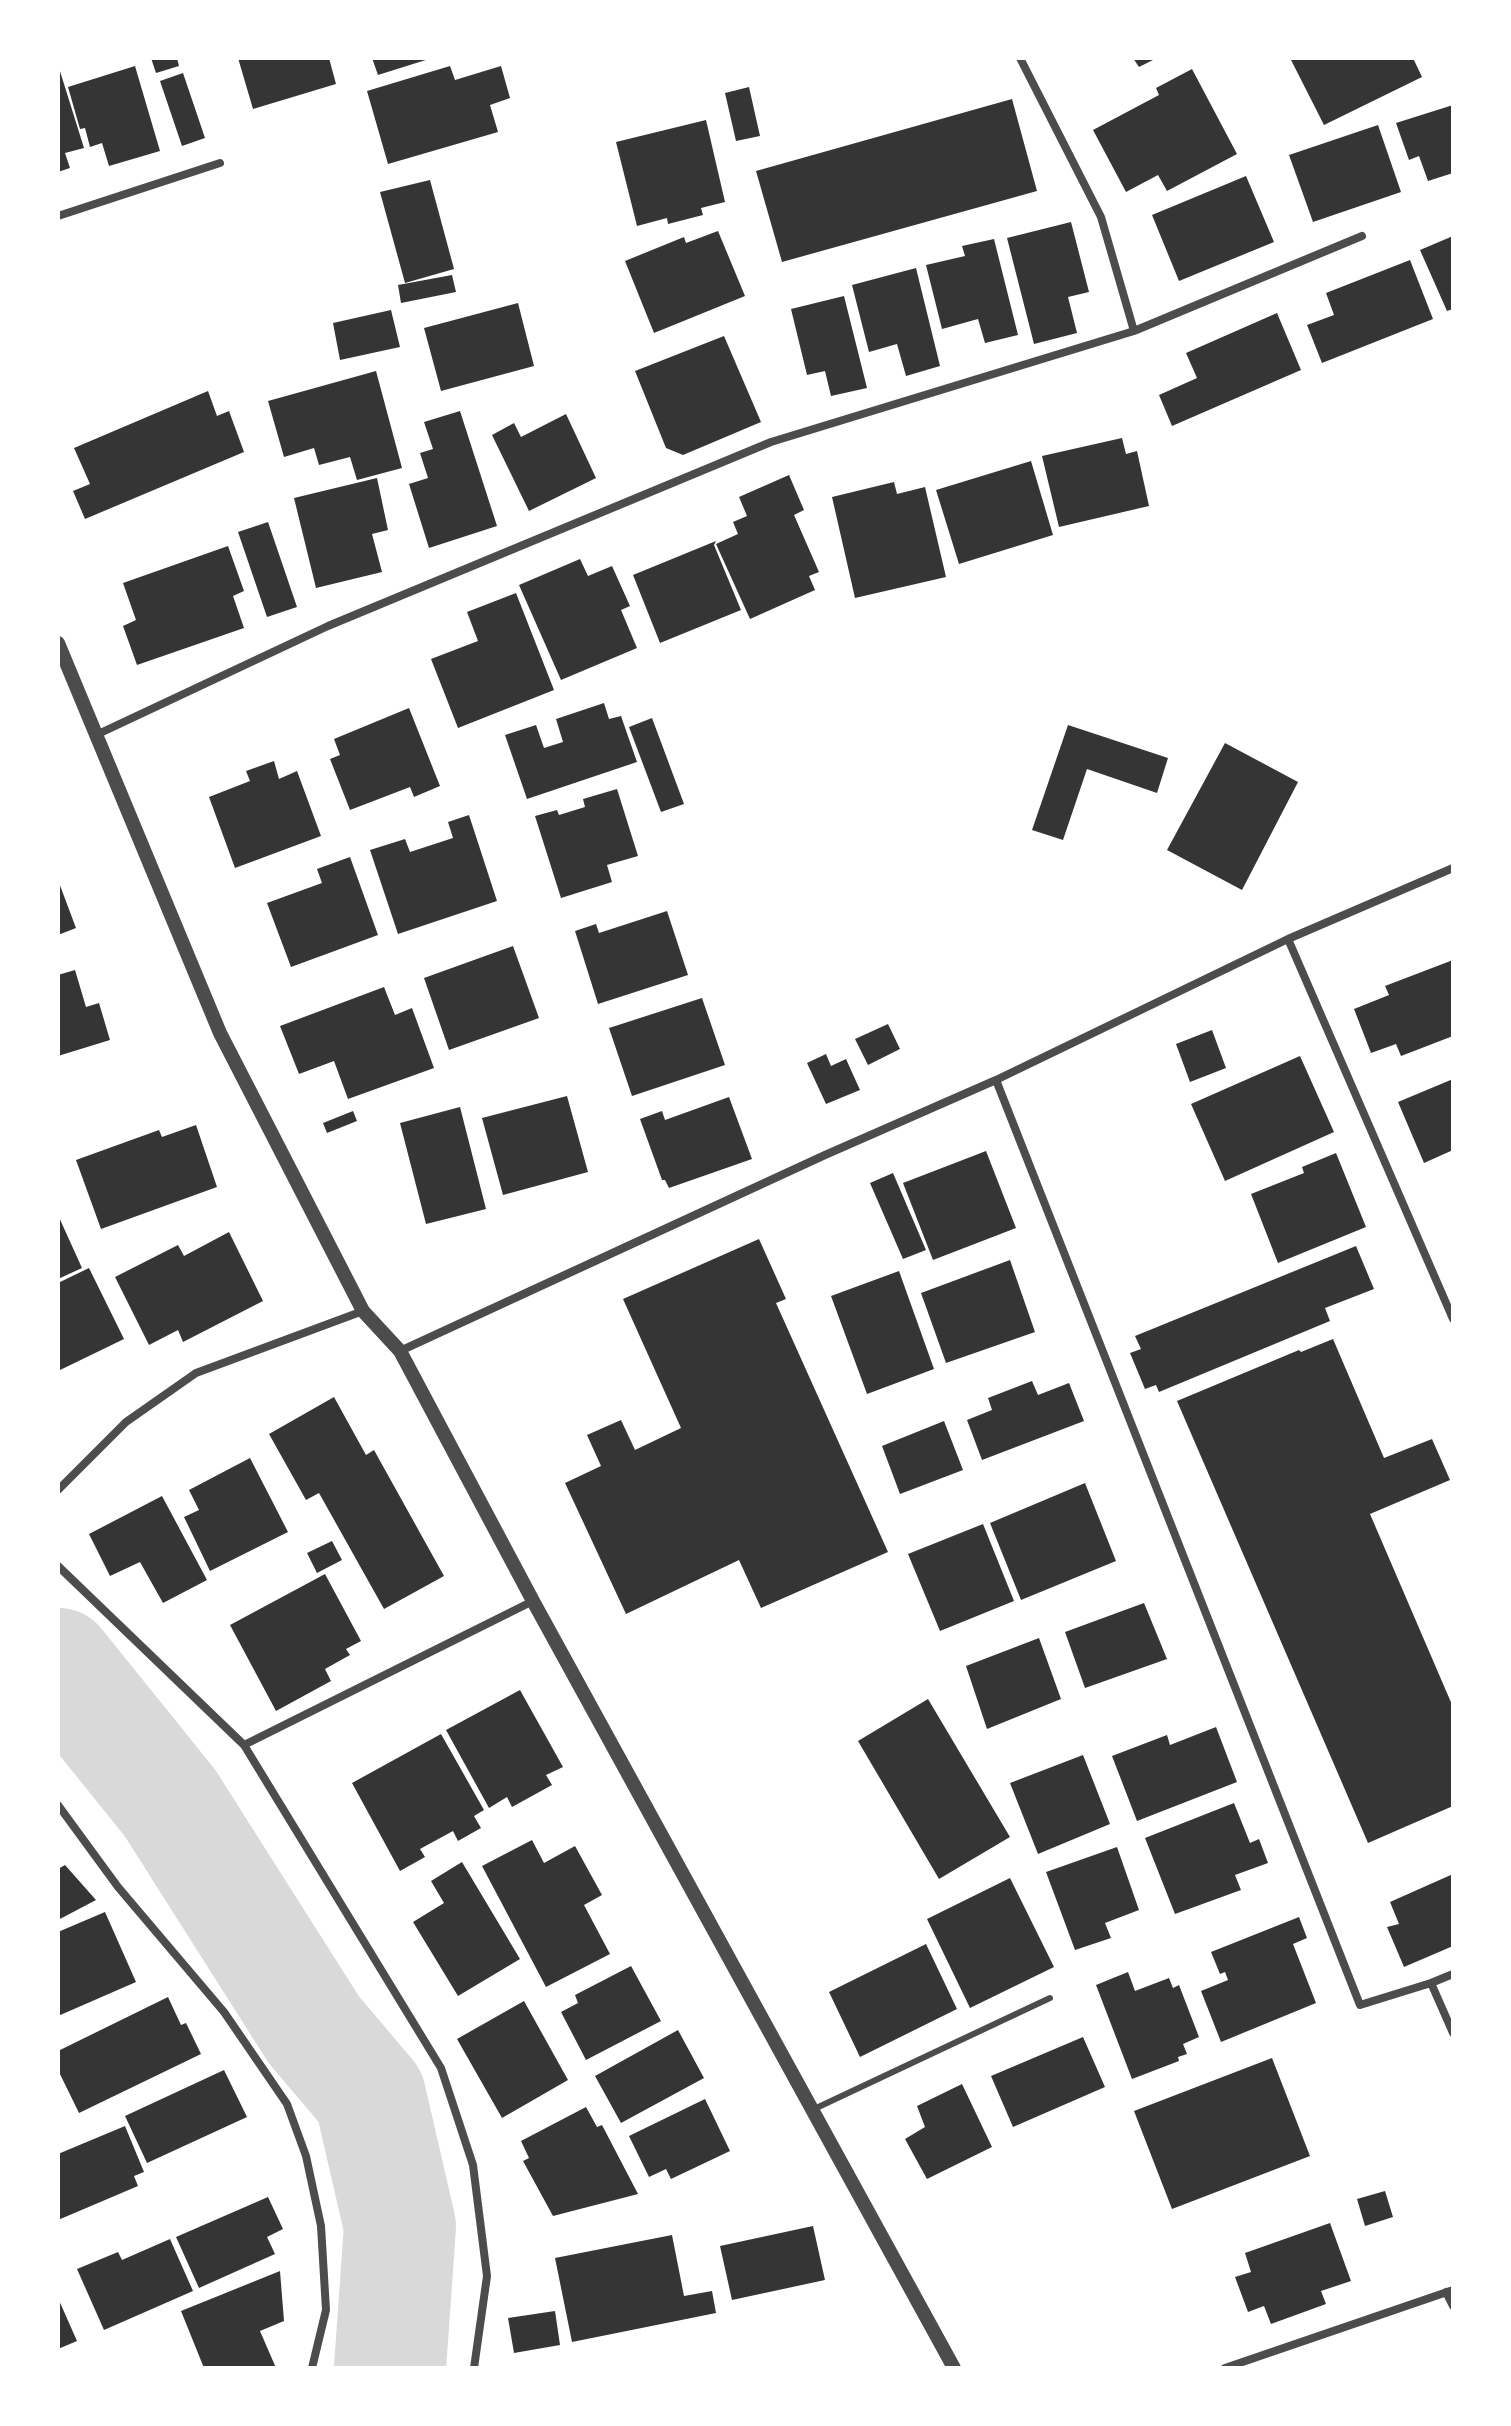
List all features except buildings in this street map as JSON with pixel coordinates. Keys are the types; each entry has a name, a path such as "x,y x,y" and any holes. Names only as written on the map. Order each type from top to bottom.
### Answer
{"street":[{"path":"1020,58 1101,217 1134,331"},
{"path":"58,216 220,163"},
{"path":"96,735 328,626 771,442 1134,331 1362,236"},
{"path":"58,643 220,1033 363,1311 400,1351 533,1601 954,2368"},
{"path":"400,1351 825,1155 996,1080 1288,939 1453,868"},
{"path":"1288,939 1453,1319"},
{"path":"996,1080 1360,2005 1453,1974"},
{"path":"58,1490 126,1422 196,1373 363,1311"},
{"path":"58,1566 244,1745 441,2068 473,2165 487,2276 474,2368"},
{"path":"244,1745 533,1601"},
{"path":"58,1805 118,1887 224,2012 287,2104 306,2156 321,2226 326,2310 312,2368"},
{"path":"1431,1983 1453,2033"},
{"path":"1225,2368 1450,2291 1453,2306"}],"lane":[{"path":"812,2110 1050,1998"}],"waterway":[{"path":"58,1664 170,1803 314,2030 370,2096 400,2226 390,2368"}]}
